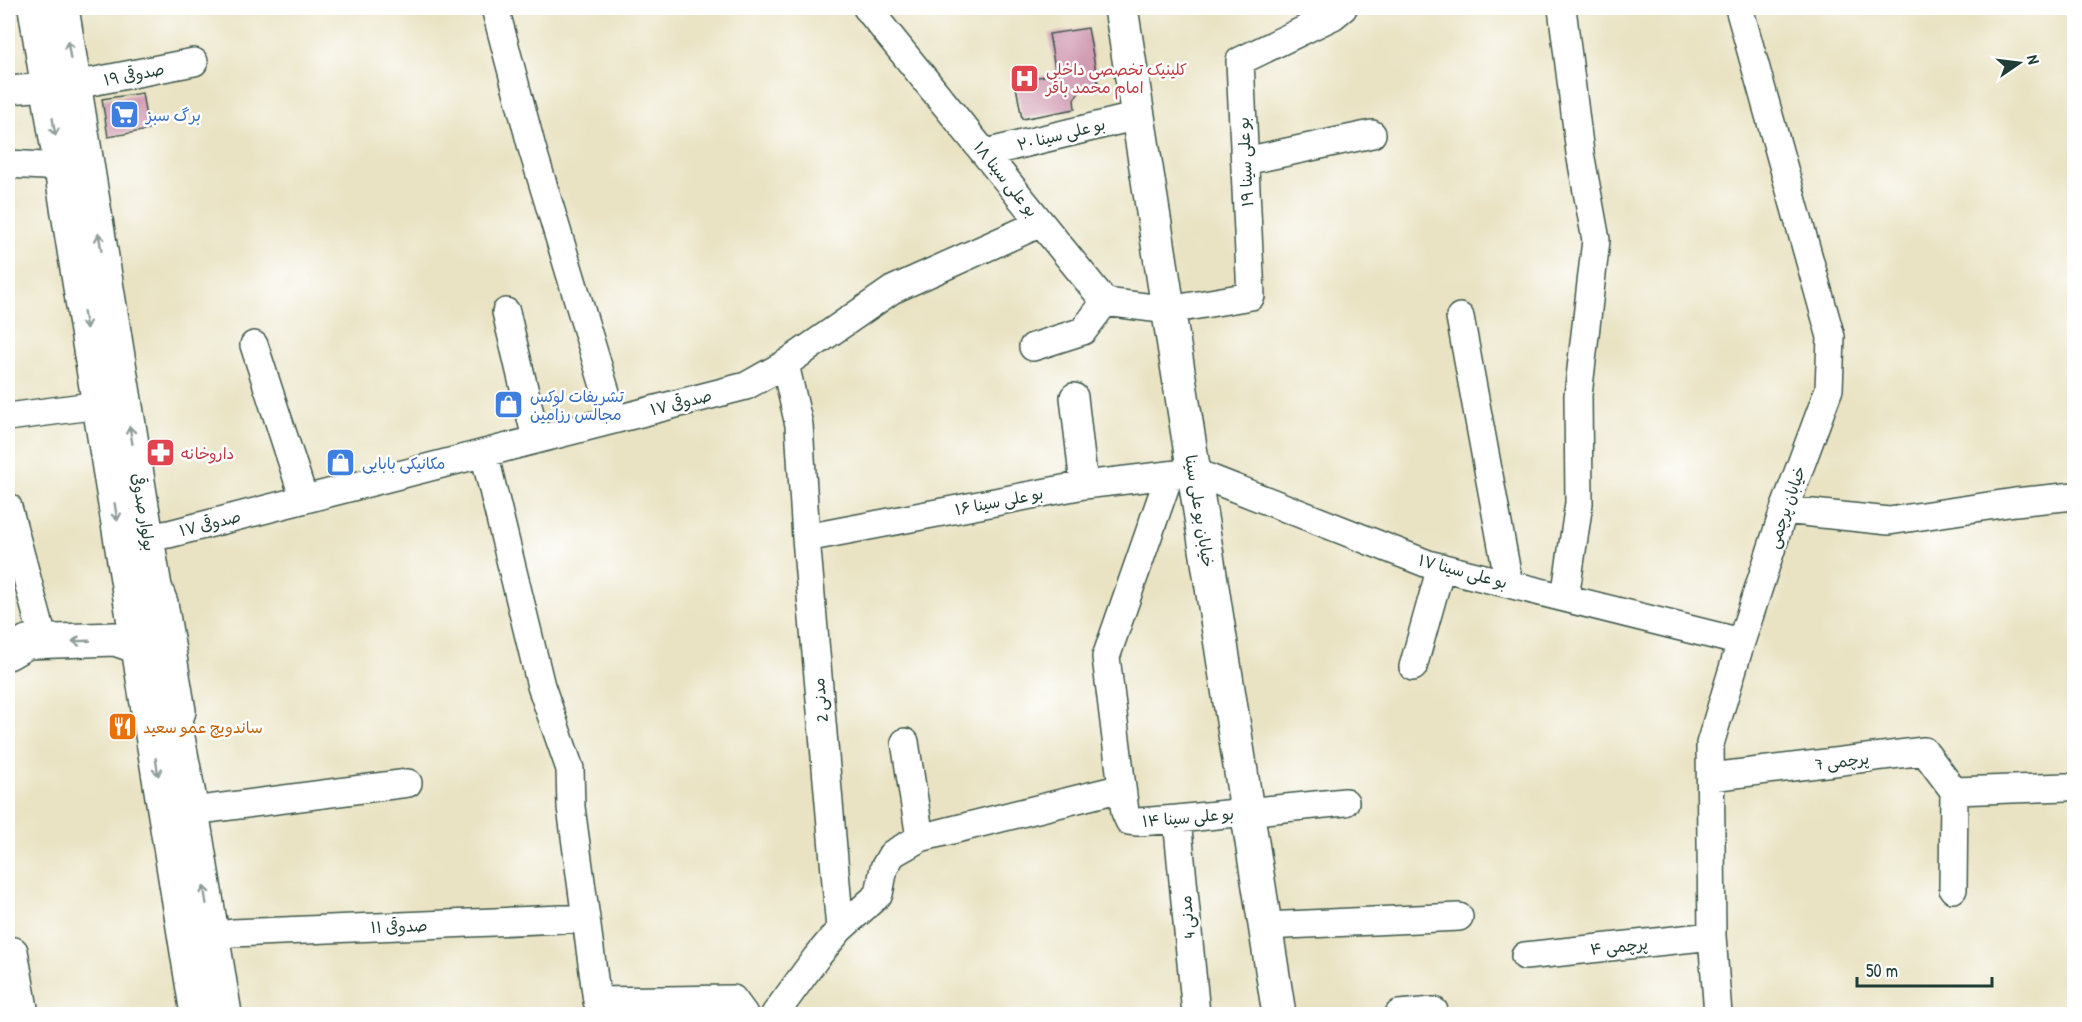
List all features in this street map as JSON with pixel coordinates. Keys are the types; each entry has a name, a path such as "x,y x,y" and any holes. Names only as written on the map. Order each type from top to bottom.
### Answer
{"main road":[{"name":"بولوار صدوقی","path":"35,8 61,86 148,537 155,587 161,603 179,711 175,722 225,1014"},
{"name":"بولوار صدوقی","path":"62,8 61,167 99,405 128,654 144,684 197,1014"},
{"name":"خیابان بو علی سینا","path":"1121,8 1169,310 1181,474 1247,812 1279,1014"},
{"path":"128,654 152,610 155,587"},
{"path":"8,654 27,642 115,639 128,654 162,669 169,712 175,722"},
{"path":"8,654 28,664 128,654"}],"street":[{"path":"495,8 532,148 614,419"},
{"name":"بو علی سینا ۱۸","path":"867,8 1105,302"},
{"name":"بو علی سینا ۱۹","path":"1169,310 1251,296 1240,61 1333,16 1343,8"},
{"path":"1562,8 1580,153 1596,240 1578,395 1578,502 1565,598"},
{"name":"خیابان پرچمی","path":"1718,1014 1712,936 1710,744 1784,510 1829,390 1831,338 1739,8"},
{"name":"صدوقی ۱۹","path":"8,90 61,86 194,62"},
{"name":"بو علی سینا ۲۰","path":"985,153 1138,116"},
{"path":"1245,161 1372,134"},
{"path":"8,164 61,167"},
{"name":"صدوقی ۱۷","path":"148,537 169,534 746,386 785,364 892,290 1041,223"},
{"path":"1033,347 1083,331 1105,302 1169,310"},
{"path":"506,312 536,439"},
{"path":"1460,317 1509,584"},
{"path":"254,345 304,499"},
{"name":"مدنی 2","path":"785,364 799,425 806,538 840,929"},
{"path":"1074,397 1084,485"},
{"path":"8,417 99,405"},
{"path":"484,453 541,686 570,769 571,807 597,1001 733,999 744,1014"},
{"path":"775,1014 840,929 879,894 884,868 892,854 920,838 1122,788 1107,657 1181,474"},
{"name":"بو علی سینا ۱۷","path":"1181,474 1441,567 1741,642"},
{"name":"بو علی سینا ۱۶","path":"806,538 1084,485 1181,474"},
{"path":"1784,510 1889,521 2015,502 2074,496"},
{"path":"8,507 44,642"},
{"path":"1413,667 1441,567"},
{"path":"905,742 920,838"},
{"name":"پرچمی 7","path":"1711,777 1924,751 1954,791"},
{"path":"192,812 408,783"},
{"path":"1953,889 1954,791 2066,787"},
{"name":"بو علی سینا ۱۴","path":"1122,788 1125,812 1129,821 1138,822 1345,802"},
{"name":"مدنی 4","path":"1177,819 1196,1014"},
{"path":"1265,926 1459,917"},
{"name":"صدوقی ۱۱","path":"212,936 233,933 586,918"},
{"name":"پرچمی ۴","path":"1525,956 1712,936"},
{"path":"14,951 25,1014"},
{"path":"1399,1014 1434,1011"}],"building":[{"path":"1088,28 1098,83 1084,86 1074,99 1075,109 1022,119 1015,81 1056,74 1049,34"},
{"name":"برگ سبز","path":"142,93 148,130 108,137 102,99"}],"place":[{"name":"کلینیک تخصصی داخلی امام محمد باقر","path":"1025,78"},
{"name":"برگ سبز","path":"125,115"},
{"name":"تشریفات لوکس مجالس رزامین","path":"509,405"},
{"name":"داروخانه","path":"160,453"},
{"name":"مکانیکی بابایی","path":"341,463"},
{"name":"ساندویچ عمو سعید","path":"122,727"}]}
